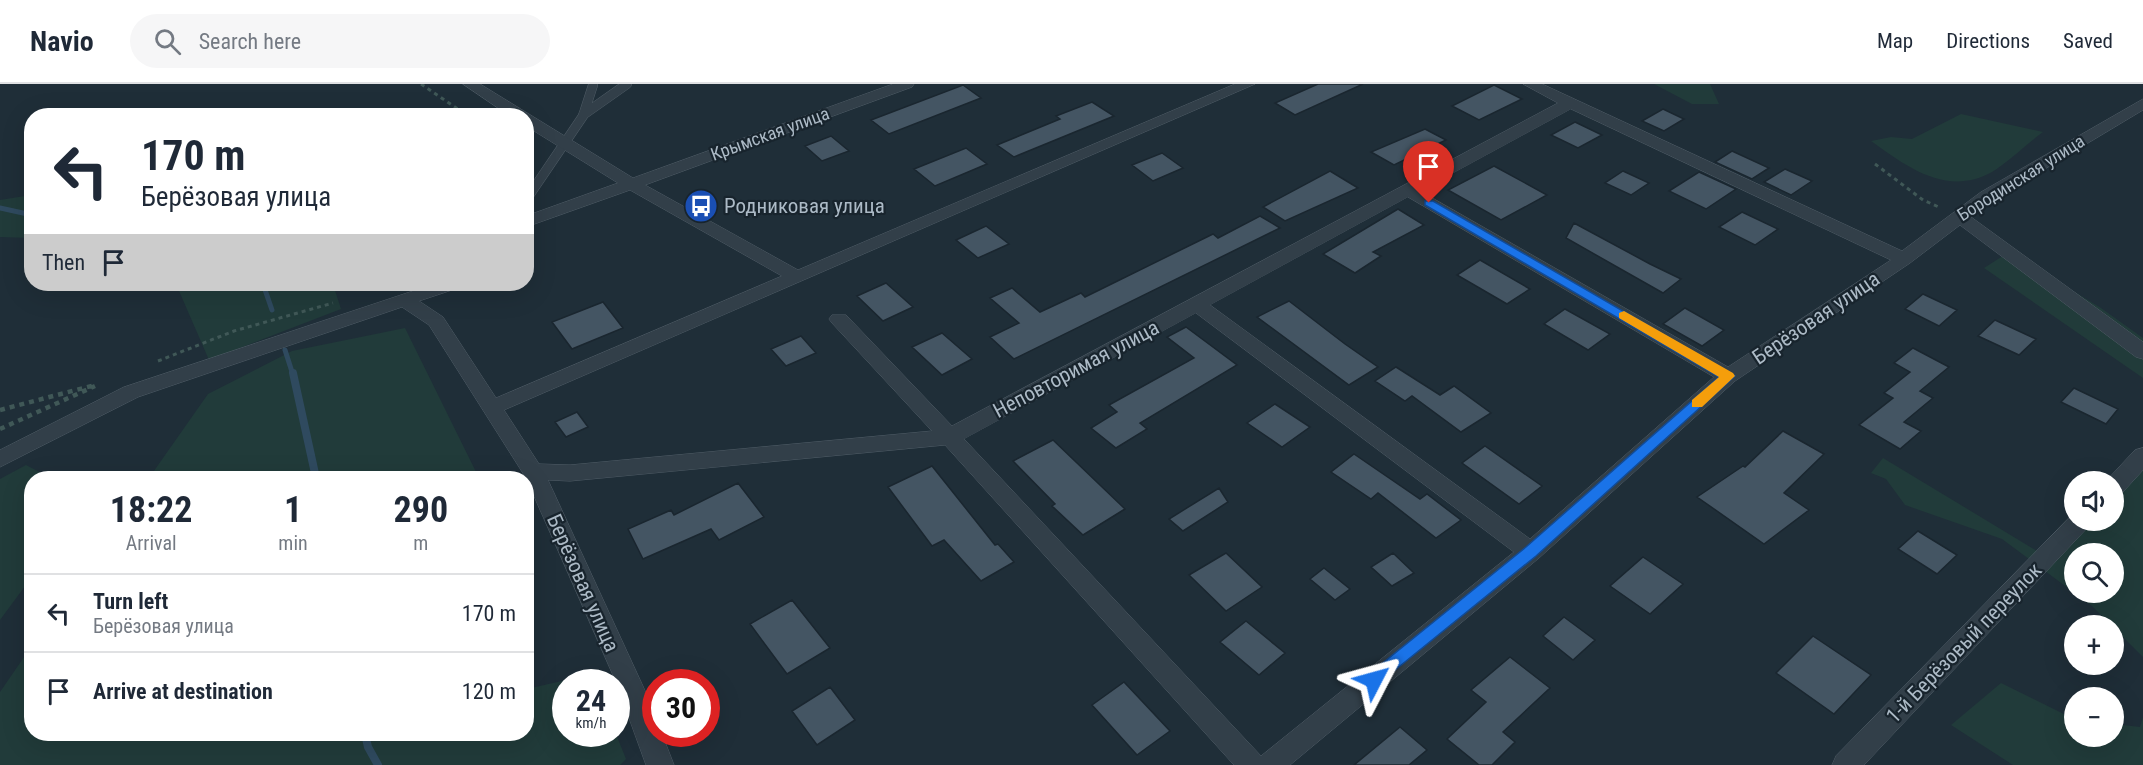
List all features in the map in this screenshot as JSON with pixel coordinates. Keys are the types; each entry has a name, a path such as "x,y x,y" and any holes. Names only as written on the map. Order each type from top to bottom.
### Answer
{"street":[{"path":"470,84 508,108"},
{"name":"Крымская улица","path":"534,219 907,84"},
{"path":"493,407 1248,84"},
{"path":"1530,84 1904,259"},
{"name":"Неповторимая улица","path":"534,472 570,473 950,437 1570,103"},
{"name":"Бородинская улица","path":"1904,259 1987,196 2143,104"},
{"path":"534,124 632,184 797,277"},
{"name":"Берёзовая улица","path":"1409,191 1728,376"},
{"path":"1959,216 2143,352"},
{"name":"Берёзовая улица","path":"1270,765 1531,552 1728,376 1904,259"},
{"path":"0,459 131,392 429,291"},
{"name":"Берёзовая улица","path":"403,299 436,321 532,471"},
{"path":"1197,304 1531,552"},
{"path":"838,319 950,437 1251,765"},
{"path":"2124,476 2143,456"},
{"name":"Берёзовая улица","path":"534,474 634,695 660,765"},
{"name":"1-й Берёзовый переулок","path":"1846,765 2070,531"}],"lane":[{"path":"534,188 583,116 627,84"},
{"path":"583,116 593,85"}],"path":[{"path":"421,84 456,108"},
{"path":"1875,164 1923,200 1959,216"},
{"path":"0,411 90,385 131,392"}],"green space":[{"path":"1654,84 1710,84 1719,104 1692,104"},
{"path":"1961,114 2043,132 1992,172 1975,179 1959,181 1928,176 1913,169 1871,141 1891,137 1912,139"},
{"path":"24,196 24,238 0,237 0,200"},
{"path":"2009,252 2101,308 2143,338 2143,378 1984,268"},
{"path":"179,291 335,291 341,309 209,360"},
{"path":"405,328 476,471 154,471 208,394 292,351"},
{"path":"2143,450 2143,657 2124,638 2124,615 2101,615 2088,603 2124,603 2124,543 2064,543 2064,585 2002,539 1905,505 1886,479 1871,473 1883,458 2047,557 2071,531 2124,531 2124,472"},
{"path":"26,465 38,471 24,471 24,587 0,620 0,479"},
{"path":"24,657 24,741 534,741 534,687 552,683 552,747 621,747 626,759 620,765 0,765 0,692"},
{"path":"2001,683 2064,714 2064,747 2124,747 2124,725 2140,727 2143,717 2143,765 2013,765 1951,725"}],"building":[{"path":"1318,84 1363,84 1295,115 1275,103"},
{"path":"963,85 981,98 889,134 871,120"},
{"path":"1494,85 1522,99 1479,120 1452,106"},
{"path":"1092,102 1114,116 1014,157 997,145 1060,119 1056,116"},
{"path":"1663,109 1684,119 1664,131 1642,121"},
{"path":"1575,122 1602,135 1578,148 1551,135"},
{"path":"1425,129 1446,140 1394,165 1371,152"},
{"path":"831,136 849,151 822,161 805,146"},
{"path":"966,148 987,164 935,186 914,169"},
{"path":"1732,151 1769,168 1752,179 1715,162"},
{"path":"1162,153 1183,168 1153,181 1132,165"},
{"path":"1494,166 1547,195 1501,220 1448,190"},
{"path":"1785,169 1812,181 1791,195 1764,182"},
{"path":"1330,171 1358,188 1285,221 1263,207"},
{"path":"1623,171 1649,183 1631,195 1605,183"},
{"path":"1699,172 1736,189 1706,209 1669,191"},
{"path":"1398,209 1424,225 1373,252 1381,256 1355,273 1323,254"},
{"path":"1742,212 1778,229 1755,245 1719,227"},
{"path":"1260,216 1280,228 1014,359 990,337 1019,323 990,298 1012,288 1040,312 1081,293 1085,297 1213,234 1218,238"},
{"path":"1574,223 1681,279 1663,293 1566,238"},
{"path":"986,226 1009,244 978,258 956,240"},
{"path":"1480,260 1530,289 1507,304 1457,275"},
{"path":"886,283 913,307 883,321 857,296"},
{"path":"1923,294 1957,310 1939,326 1905,309"},
{"path":"1289,301 1378,367 1349,385 1257,317"},
{"path":"603,302 623,328 572,349 552,322"},
{"path":"1685,308 1724,330 1702,346 1663,324"},
{"path":"1565,309 1610,334 1588,350 1544,324"},
{"path":"1995,320 2036,339 2019,355 1978,336"},
{"path":"1186,327 1237,365 1140,423 1147,429 1116,448 1091,428 1117,412 1109,405 1194,358 1167,337"},
{"path":"942,333 972,359 942,375 912,347"},
{"path":"801,336 816,353 786,366 771,349"},
{"path":"1913,348 1949,367 1920,391 1933,398 1904,422 1921,431 1900,449 1859,425 1893,398 1884,393 1910,372 1894,363"},
{"path":"1396,367 1440,395 1454,386 1491,413 1461,432 1412,396 1405,401 1375,381"},
{"path":"2074,388 2118,409 2106,424 2061,402"},
{"path":"1275,404 1310,427 1282,447 1247,423"},
{"path":"577,412 588,427 566,437 555,422"},
{"path":"1783,431 1824,454 1784,493 1809,510 1764,544 1697,497 1743,466 1745,467"},
{"path":"1053,440 1125,509 1083,535 1052,506 1055,504 1013,461"},
{"path":"1485,446 1542,486 1519,504 1462,463"},
{"path":"1354,454 1420,499 1427,494 1461,520 1436,538 1378,493 1371,499 1331,472"},
{"path":"932,466 995,545 998,544 1014,562 981,581 944,540 932,546 888,487"},
{"path":"738,483 764,517 719,540 711,529 643,559 628,529 671,510 674,515"},
{"path":"1219,488 1228,502 1183,531 1169,519"},
{"path":"1918,531 1957,555 1937,574 1898,549"},
{"path":"1226,553 1262,587 1226,611 1189,575"},
{"path":"1393,553 1414,573 1392,586 1371,567"},
{"path":"1643,557 1683,584 1650,614 1610,586"},
{"path":"1324,568 1350,589 1335,600 1310,579"},
{"path":"792,600 830,648 787,674 750,624"},
{"path":"1564,617 1595,640 1573,660 1543,636"},
{"path":"1246,621 1285,653 1259,675 1220,642"},
{"path":"1813,636 1871,675 1834,714 1776,673"},
{"path":"1510,657 1550,688 1503,732 1515,742 1492,765 1479,765 1447,739 1486,702 1471,690"},
{"path":"1124,682 1170,731 1137,755 1092,705"},
{"path":"830,687 855,720 817,745 792,711"},
{"path":"1400,727 1427,750 1409,765 1354,765"}],"waterway":[{"path":"0,208 24,213"},
{"path":"265,291 272,310"},
{"path":"285,350 293,375"},
{"path":"293,373 314,471"},
{"path":"367,741 378,765"}],"slow traffic":[{"path":"1624,315 1728,376 1697,404"}],"place":[{"name":"Родниковая улица","path":"701,206"}],"route":[{"path":"1374,680 1531,552 1728,376 1429,203"}]}
